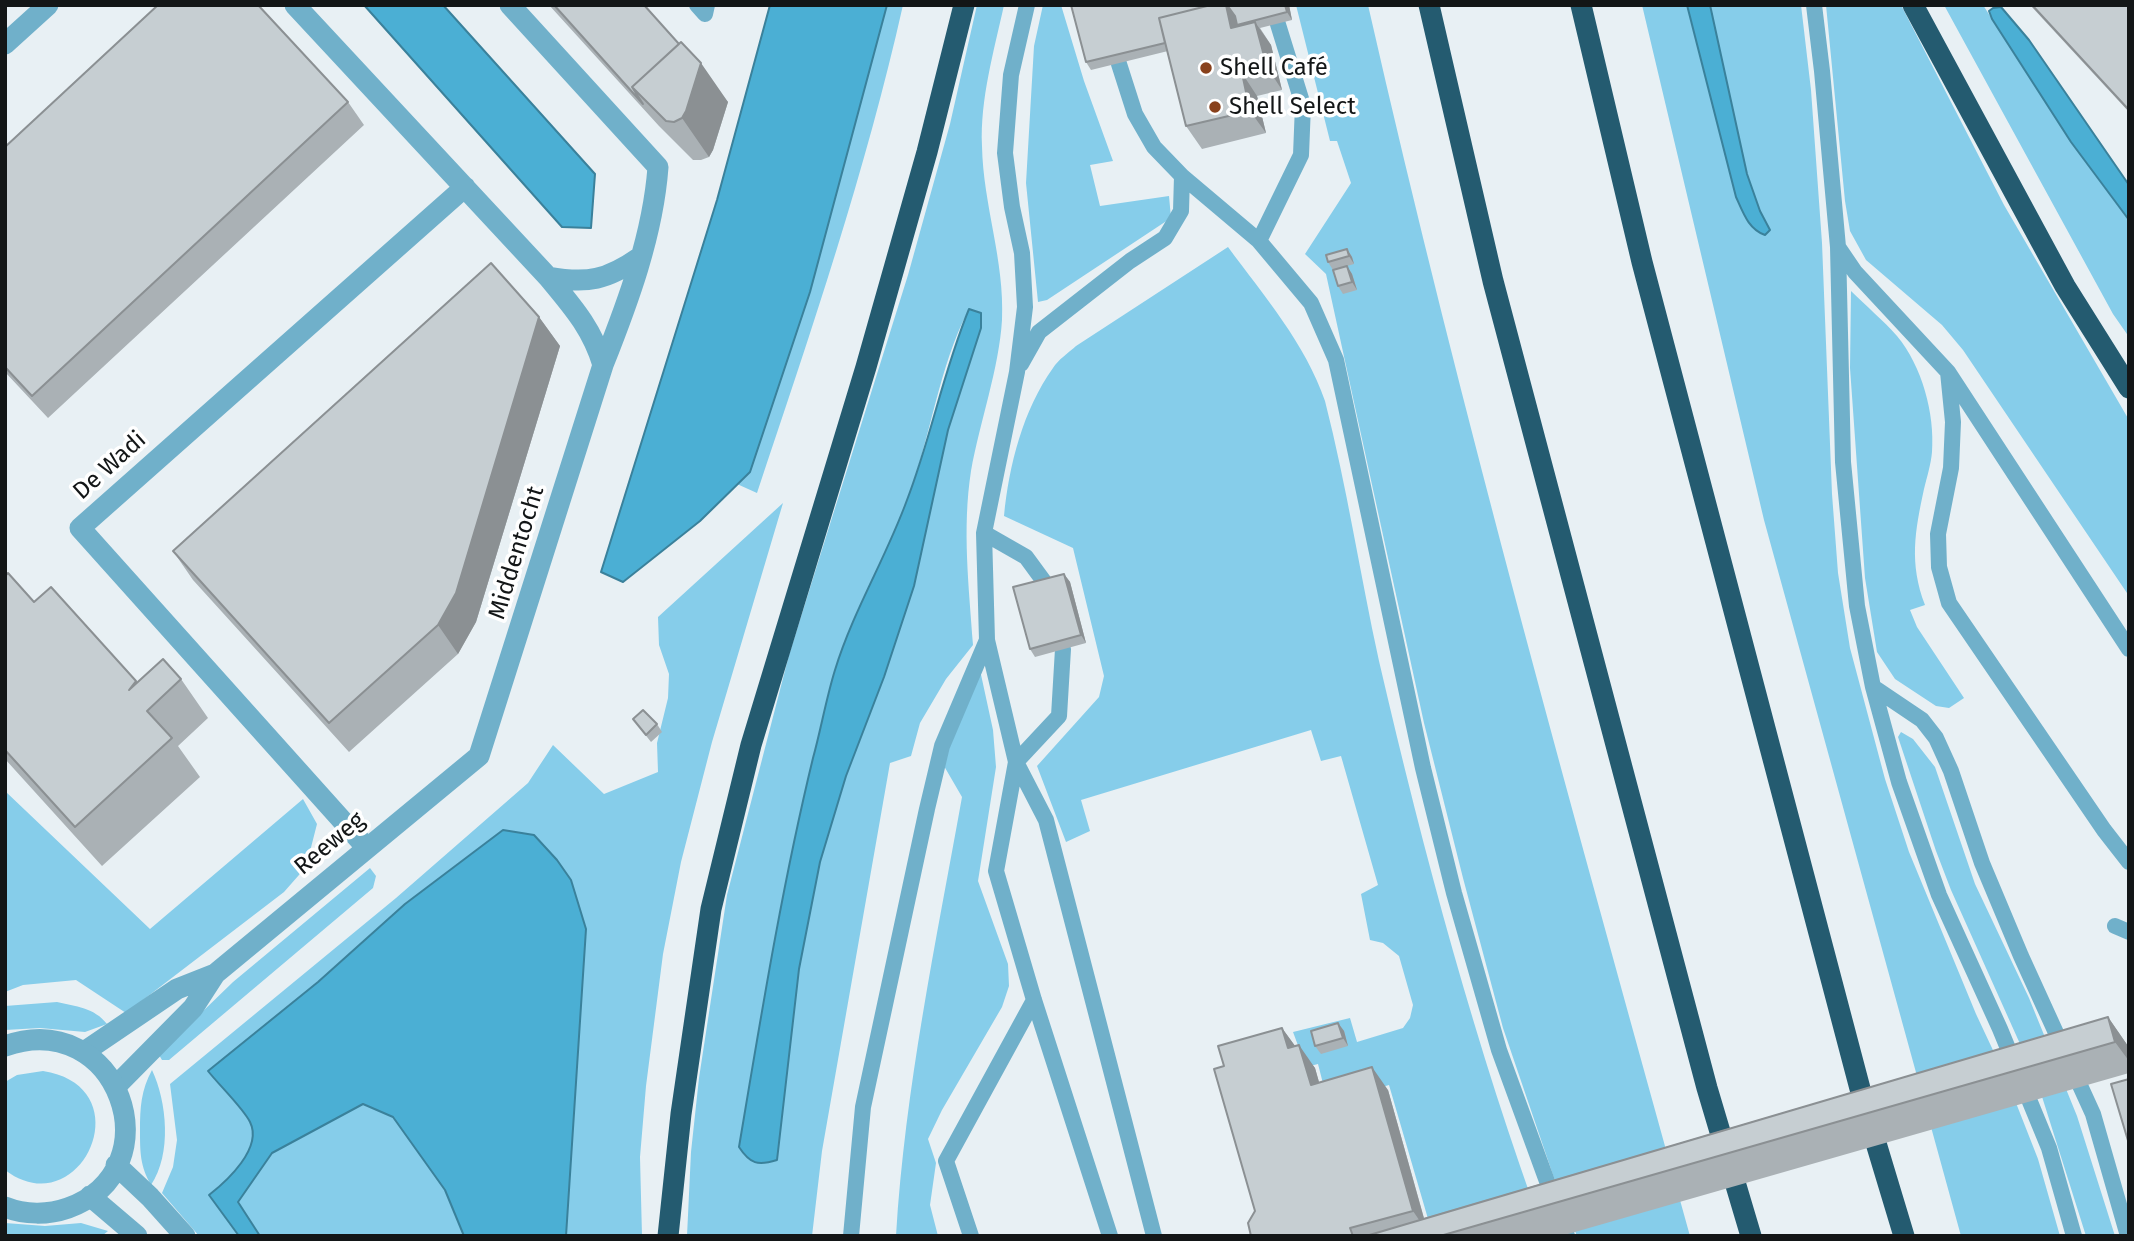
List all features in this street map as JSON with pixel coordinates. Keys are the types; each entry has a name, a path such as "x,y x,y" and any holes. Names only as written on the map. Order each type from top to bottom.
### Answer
{"highway":[{"path":"668,1236 681,1114 711,909 751,745 866,367 927,152 964,5"},
{"path":"1429,5 1493,281 1707,1088 1751,1236"},
{"path":"1581,5 1645,275 1859,1086 1904,1236"},
{"path":"1913,5 2065,286 2129,387"}],"street":[{"path":"5,44 48,5"},
{"path":"295,5 548,277 583,320 596,341 603,365"},
{"name":"Middentocht","path":"479,756 603,365 622,317 656,201 658,167 510,5"},
{"name":"De Wadi","path":"366,847 80,528 465,187"},
{"path":"548,277 575,282 589,281 618,272 640,257"},
{"name":"Reeweg","path":"116,1086 192,1007 215,974 479,756"},
{"name":"Reeweg","path":"84,1052 177,989 215,974"},
{"path":"5,1045 18,1041 52,1040 69,1044 84,1052 107,1073 116,1086 125,1118 122,1150 116,1166 101,1188 68,1208 43,1213 26,1213 5,1207"},
{"path":"116,1166 158,1205 185,1236"},
{"path":"90,1196 137,1236"}],"lane":[{"path":"697,5 705,14 707,5"},
{"path":"1027,5 1011,75 1005,153 1012,207 1022,253 1025,307 1017,372 984,533 987,640 1016,762 1046,820 1154,1236"},
{"path":"1106,5 1119,64 1135,114 1154,147 1182,176 1259,241 1311,303 1336,360 1423,768 1454,893 1499,1050 1567,1236"},
{"path":"1259,241 1301,155 1303,105 1272,5"},
{"path":"1814,5 1838,247 1843,462 1857,606 1872,687 1899,782 1939,895 2000,1028 2049,1148 2074,1236"},
{"path":"1017,372 1039,331 1165,237 1181,211 1182,176"},
{"path":"1838,247 1855,272 1948,372 2129,649"},
{"path":"1948,372 1953,422 1951,468 1938,534 1938,567 1949,603 2104,830 2129,862"},
{"path":"984,533 1026,557 1048,587"},
{"path":"851,1236 863,1107 927,809 942,746 987,640"},
{"path":"1063,649 1059,716 1016,762 996,871 1034,1000 1110,1236"},
{"path":"1872,687 1922,720 1936,738 1951,771 1982,863 2021,956 2094,1114 2128,1236"},
{"path":"971,1236 946,1161 1034,1000"}],"shaded area":[{"path":"364,5 443,5 595,174 591,228 562,227"},
{"path":"770,5 887,5 810,292 750,472 700,521 623,582 601,572 717,200"},
{"path":"887,5 903,5 872,128 817,311 757,493 737,484 750,472 810,292"},
{"path":"977,5 1004,5 988,75 982,128 983,168 1000,276 1002,320 997,357 968,493 967,558 973,645 946,679 920,723 911,756 890,763 822,1151 812,1236 687,1236 691,1152 699,1078 727,895 789,655 908,275 950,124","holes":["969,309 981,313 981,328 948,430 884,677 846,776 820,862 799,969 777,1160 739,1147 782,903 813,757 842,648 907,500 958,332"]},
{"path":"1043,5 1061,5 1084,81 1113,161 1090,165 1100,206 1169,196 1171,218 1047,300 1038,302 1026,183 1034,46"},
{"path":"1296,5 1368,5 1481,469 1690,1236 1577,1236 1553,1175 1503,1028 1424,723 1326,274 1305,254 1351,183 1337,141 1330,141"},
{"path":"1642,5 1687,5 1736,197 1770,230 1747,174 1710,5 1801,5 1811,90 1822,243 1832,494 1838,573 1850,648 1885,779 1909,852 1976,1014 2007,1080 2038,1159 2060,1236 1961,1236 1764,520"},
{"path":"1687,5 1710,5 1747,174 1770,230 1765,235 1750,224 1736,197"},
{"path":"1826,5 1901,5 2004,205 2129,420 2129,596 1963,350 1942,325 1866,260 1850,231"},
{"path":"1944,5 1983,5 2071,142 2129,220 2129,337 2113,314"},
{"path":"2001,7 2029,40 2129,185 2129,220 2071,142 1992,19 1989,11"},
{"path":"1228,247 1295,340 1325,401 1379,661 1433,879 1496,1094 1545,1236 1433,1236 1389,1085 1328,1103 1318,1064 1306,1067 1293,1032 1350,1018 1357,1042 1403,1028 1410,1018 1413,1005 1399,956 1383,943 1370,940 1361,894 1378,885 1341,756 1321,761 1311,730 1081,800 1090,831 1066,842 1037,766 1099,697 1104,676 1073,548 1004,516 1019,439 1033,402 1055,365 1076,346"},
{"path":"1851,291 1892,330 1906,348 1920,376 1929,407 1932,452 1915,547 1917,575 1925,605 1910,610 1917,627 1964,698 1949,708 1936,706 1895,679 1877,652 1865,578 1850,368"},
{"path":"969,309 981,313 981,328 948,430 914,586 884,677 846,776 820,862 799,969 777,1160 755,1162 739,1147 782,903 829,692 842,648 907,500"},
{"path":"783,503 712,742 681,862 663,954 640,1157 642,1236 566,1236 586,929 571,880 557,860 503,830 405,904 318,982 208,1071 246,1116 253,1132 252,1142 241,1163 209,1195 239,1236 199,1236 162,1193 173,1167 177,1140 170,1084 396,898 528,783 553,745 604,794 658,772 657,743 668,698 669,674 659,645 658,617"},
{"path":"980,670 993,730 996,767 978,881 1008,964 1009,986 1002,1007 928,1139 936,1163 930,1205 938,1236 896,1236 914,1070 962,797 944,766 954,731"},
{"path":"1901,732 1913,739 1935,767 1975,884 2029,998 2077,1116 2115,1236 2086,1236 2038,1084 1936,851 1898,737"},
{"path":"5,791 150,929 303,799 317,824 306,867 284,892 126,1013 76,980 23,985 5,992"},
{"path":"503,830 534,835 557,860 571,880 586,929 566,1236 464,1236 445,1190 393,1117 363,1104 272,1153 238,1202 260,1236 239,1236 209,1195 241,1163 252,1142 253,1132 247,1116 208,1071 318,982 405,904"},
{"path":"370,868 376,876 373,888 169,1060 162,1060 159,1055 163,1050 233,982"},
{"path":"57,1002 91,1011 107,1024 85,1032 40,1028 5,1030 5,1006"},
{"path":"152,1070 161,1097 165,1128 162,1158 151,1185 141,1159 140,1122 143,1092"},
{"path":"43,1071 74,1082 91,1101 96,1124 90,1148 77,1168 57,1181 32,1183 5,1170 5,1082 17,1075"},
{"path":"363,1104 393,1116 445,1190 464,1236 260,1236 238,1202 272,1153"},
{"path":"5,1223 45,1226 81,1223 108,1231 102,1236 5,1236"}],"building":[{"path":"158,5 258,5 348,102 32,396 5,367 5,147"},
{"path":"554,5 644,5 679,44 632,87 643,104"},
{"path":"1071,5 1211,5 1159,18 1165,43 1086,62"},
{"path":"1211,5 1226,5 1231,28 1255,22 1267,67 1242,73 1250,111 1186,126 1159,18"},
{"path":"1227,5 1285,5 1287,12 1237,25 1235,16"},
{"path":"2032,5 2129,5 2129,110"},
{"path":"681,42 701,63 682,118 674,122 666,121 632,87"},
{"path":"1347,249 1349,256 1328,262 1326,255"},
{"path":"491,263 539,317 456,593 438,625 329,723 173,551"},
{"path":"1347,266 1352,282 1338,286 1333,270"},
{"path":"8,573 34,602 51,587 136,681 129,690 163,659 181,679 147,711 172,738 75,827 5,750 5,576"},
{"path":"1064,574 1081,635 1030,649 1013,587"},
{"path":"643,710 657,724 646,735 633,719"},
{"path":"2108,1017 2115,1042 1440,1236 1366,1236"},
{"path":"1338,1023 1343,1038 1315,1046 1311,1031"},
{"path":"1282,1028 1288,1048 1299,1045 1311,1085 1372,1067 1413,1211 1350,1228 1353,1236 1251,1236 1248,1223 1255,1211 1214,1069 1224,1066 1218,1046"},
{"path":"2129,1079 2129,1144 2111,1084"}],"place":[{"name":"Shell Café","path":"1206,68"},
{"name":"Shell Select","path":"1215,107"}]}
